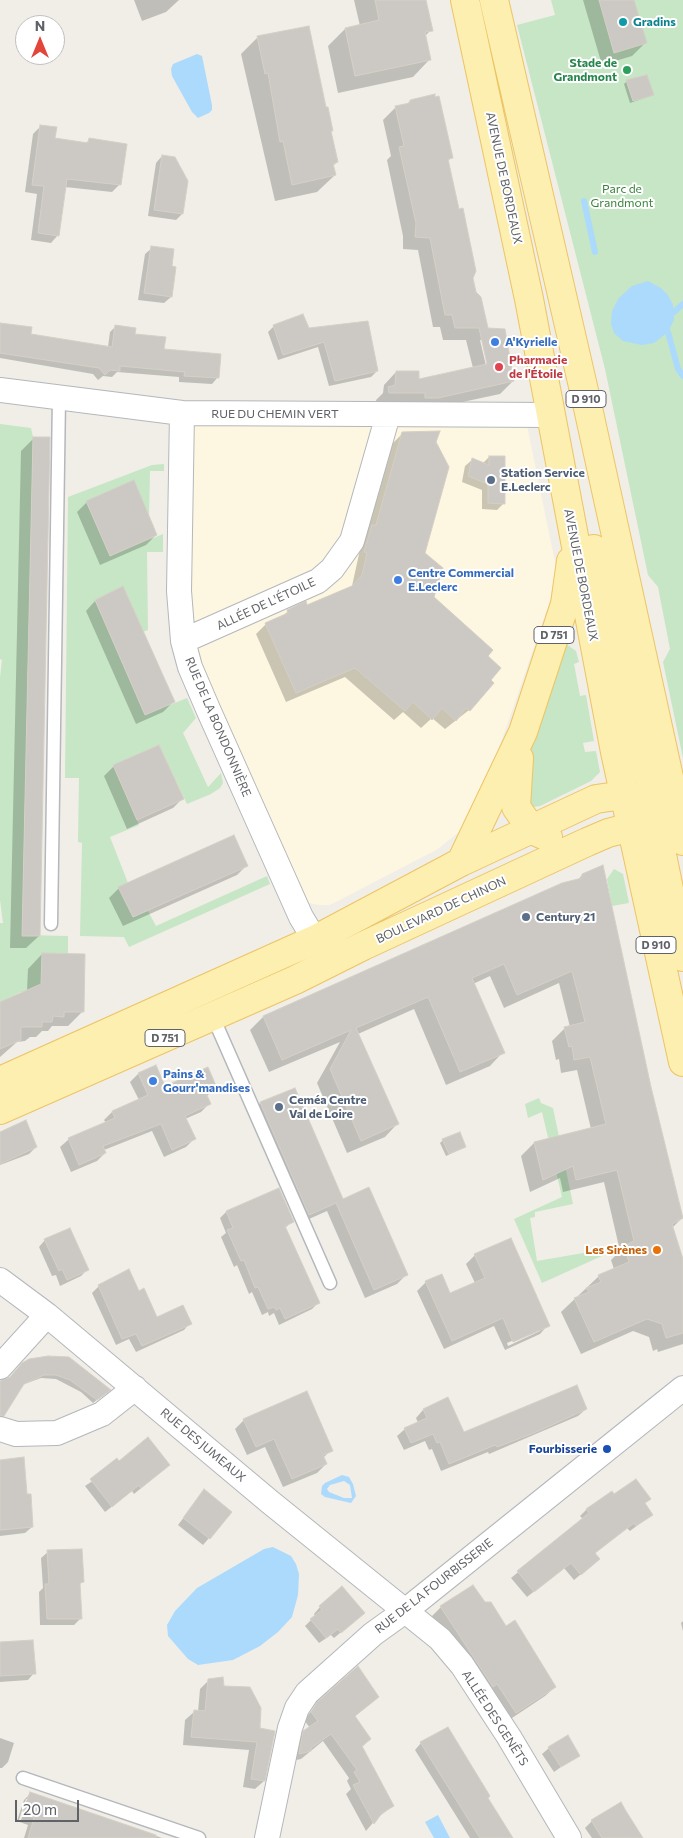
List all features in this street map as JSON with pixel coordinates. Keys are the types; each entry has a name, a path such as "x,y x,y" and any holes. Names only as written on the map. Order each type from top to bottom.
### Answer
{"main road":[{"name":"AVENUE DE BORDEAUX","path":"465,0 552,415 624,795 638,822 683,1062"},
{"name":"D 910","path":"494,0 678,799 683,840"},
{"path":"562,471 588,526 644,769 657,786 678,799"},
{"name":"D 751","path":"461,862 523,732 565,604 574,535"},
{"name":"D 751","path":"523,732 516,807 532,830"},
{"name":"D 751","path":"0,1081 316,939 461,862 596,799 624,795 678,799"},
{"name":"BOULEVARD DE CHINON","path":"0,1110 213,1017 581,845 638,822 678,799"},
{"path":"638,822 661,850 683,957"},
{"path":"532,830 555,840 581,845"}],"street":[{"name":"RUE DU CHEMIN VERT","path":"0,390 182,413 552,415"},
{"name":"RUE DE LA BONDONNIÈRE","path":"182,413 179,591 183,641 190,667 208,709 302,917 329,963"},
{"name":"ALLÉE DE L'ÉTOILE","path":"183,641 318,581 332,569 352,541 388,414"},
{"name":"RUE DES JUMEAUX","path":"0,1280 47,1316 270,1502 405,1611"},
{"path":"0,1367 47,1316"},
{"path":"0,1429 16,1434 57,1433 102,1414 135,1388"},
{"name":"RUE DE LA FOURBISSERIE","path":"267,1838 290,1728 297,1708 318,1682 373,1634 405,1611 683,1388"},
{"name":"ALLÉE DES GENÊTS","path":"405,1611 440,1639 462,1665 509,1737 569,1838"}],"lane":[{"path":"51,924 60,398"},
{"path":"213,1017 330,1283"},
{"path":"23,1778 199,1838"}],"shaded area":[{"path":"182,413 525,416 556,567 550,601 483,794 460,831 438,849 330,905 319,905 294,900 193,676"}],"green space":[{"name":"Parc de Grandmont","path":"551,0 683,0 683,758 663,662 670,649 658,587 648,575 605,369 517,25 555,15"},
{"path":"0,424 31,428 33,437 22,935 68,936 68,953 42,953 41,996 21,992 0,1002 0,923 3,923 0,900 0,678 2,660 0,659"},
{"path":"164,464 164,471 150,471 149,516 133,481 86,501 110,556 163,534 163,552 147,552 148,630 143,632 123,586 95,600 145,715 187,698 196,718 183,733 208,787 221,773 223,783 220,788 211,794 187,804 159,745 113,765 139,825 110,837 128,883 119,887 133,917 148,911 156,926 267,876 270,884 129,947 124,937 80,936 82,843 78,842 79,778 65,778 68,497 152,465"},
{"path":"566,644 576,651 579,662 574,664 580,696 586,695 594,741 583,743 585,752 596,751 600,772 591,781 540,806 528,808 523,778 541,714 547,705"},
{"path":"614,869 623,874 629,903 612,906 607,879"},
{"path":"539,1098 541,1103 553,1108 573,1204 535,1212 535,1217 530,1218 537,1261 624,1246 542,1283 514,1219 562,1197 542,1112 528,1118 525,1104"}],"water":[{"path":"197,54 202,56 212,105 212,110 209,113 198,118 192,112 172,76 171,69 173,64"},
{"path":"648,281 661,288 668,295 673,305 674,320 668,332 654,343 642,345 623,341 614,333 611,324 612,311 619,298 632,286"},
{"path":"342,1475 349,1477 356,1496 351,1503 325,1497 321,1494 322,1486","holes":["344,1481 350,1485 352,1498 344,1498 329,1492 327,1489 330,1485"]},
{"path":"273,1547 291,1556 299,1574 298,1595 292,1617 278,1632 260,1646 233,1660 198,1665 188,1659 168,1636 167,1625 175,1611 197,1588 264,1549"},
{"path":"438,1815 450,1838 434,1838 425,1822"}],"building":[{"path":"375,0 426,0 433,31 425,32 431,60 355,76 345,28 379,20"},
{"name":"Gradins","path":"599,0 634,0 647,43 614,53"},
{"path":"309,26 326,107 328,107 338,162 333,164 336,175 292,185 283,141 280,142 268,73 265,74 257,36"},
{"path":"647,75 654,95 633,101 626,80"},
{"path":"435,94 435,97 439,96 453,158 448,159 459,209 463,208 476,271 473,278 476,292 481,297 488,328 505,329 514,381 438,398 425,398 425,393 389,393 388,387 395,385 396,371 419,371 419,379 487,364 479,328 455,328 452,315 445,315 430,238 415,237 416,223 399,147 404,146 395,106"},
{"path":"40,125 57,127 55,138 88,143 89,138 127,144 121,185 67,179 59,236 38,233 44,186 32,185"},
{"path":"162,155 175,157 188,181 183,214 154,210"},
{"path":"151,246 174,249 172,266 176,267 172,297 144,293"},
{"path":"303,314 309,328 368,321 378,371 335,381 324,342 283,355 273,325"},
{"path":"0,323 32,327 31,334 112,347 115,325 136,328 135,334 166,337 164,349 221,354 219,378 184,376 185,372 120,366 120,371 110,370 105,375 99,368 0,353"},
{"name":"Centre Commercial E.Leclerc","path":"440,431 436,442 449,467 425,553 443,568 434,597 493,650 488,656 501,668 491,680 494,683 470,711 466,708 456,721 442,708 432,720 413,702 405,711 355,668 296,693 265,623 288,613 287,610 306,601 307,605 352,586 362,575 367,553 364,552 372,525 376,525 402,432"},
{"path":"33,437 50,437 40,936 22,936"},
{"name":"Station Service E.Leclerc","path":"489,456 505,456 505,504 488,503 488,484 468,476 472,458 489,465"},
{"path":"134,480 157,535 110,556 86,501"},
{"path":"123,586 175,702 145,715 95,600"},
{"path":"159,745 184,799 137,820 113,765"},
{"path":"234,835 248,866 133,917 118,887"},
{"path":"603,865 651,1087 683,1218 672,1224 683,1259 683,1333 666,1338 662,1324 647,1319 594,1342 574,1298 589,1292 586,1288 601,1282 598,1275 629,1262 624,1246 634,1241 617,1170 576,1180 573,1166 543,1180 534,1142 606,1124 590,1057 574,1060 572,1046 569,1047 564,1027 585,1022 572,971 517,995 504,964 472,978 505,1053 460,1072 428,997 356,1028 399,1124 361,1141 330,1069 351,1030 282,1060 263,1016 562,883 582,878 582,874"},
{"path":"42,953 85,954 84,1012 64,1012 64,1017 53,1016 52,1022 42,1022 42,1027 21,1027 21,1040 0,1049 0,1002 41,984"},
{"path":"156,1065 165,1086 208,1067 217,1088 206,1093 211,1104 185,1116 196,1139 172,1150 161,1124 103,1146 106,1153 79,1165 68,1138 115,1118 112,1111 148,1095 138,1073"},
{"path":"295,1088 343,1199 369,1187 408,1275 374,1290 336,1203 309,1215 260,1102"},
{"path":"26,1120 37,1147 0,1164 0,1132"},
{"path":"460,1132 466,1147 449,1154 442,1139"},
{"path":"279,1188 294,1222 285,1226 320,1303 285,1319 280,1308 276,1310 274,1307 268,1309 258,1287 255,1288 244,1260 241,1261 227,1230 233,1228 226,1211"},
{"path":"70,1228 89,1270 67,1280 62,1269 59,1271 44,1239"},
{"path":"511,1238 550,1326 513,1342 503,1318 452,1341 425,1281 442,1274 450,1293 485,1278 474,1254"},
{"path":"129,1269 139,1291 144,1288 157,1317 183,1305 192,1324 142,1346 136,1334 122,1339 98,1285"},
{"path":"48,1356 69,1357 111,1390 97,1400 70,1380 56,1375 44,1375 24,1384 4,1416 0,1416 0,1381 10,1377 22,1363 29,1359"},
{"path":"577,1385 587,1409 534,1433 497,1447 495,1445 449,1464 440,1442 437,1443 433,1434 411,1443 404,1428 427,1418 423,1409 448,1397 464,1432"},
{"path":"307,1391 333,1451 323,1455 327,1464 292,1479 274,1439 256,1447 243,1419"},
{"path":"148,1437 170,1465 141,1488 139,1485 112,1507 90,1479 117,1458 119,1461"},
{"path":"24,1457 27,1494 31,1494 33,1527 0,1530 0,1460"},
{"path":"636,1479 651,1499 645,1503 653,1515 636,1526 634,1523 595,1553 600,1559 581,1575 571,1563 534,1592 517,1571 589,1513 586,1509 612,1491 614,1494"},
{"path":"204,1489 232,1512 210,1539 183,1518"},
{"path":"82,1549 84,1582 80,1583 82,1619 47,1619 45,1584 49,1584 47,1550"},
{"path":"473,1585 485,1602 491,1602 506,1626 515,1620 556,1687 516,1713 497,1684 493,1687 440,1606"},
{"path":"342,1586 365,1613 341,1633 338,1629 326,1638 310,1619 322,1610 319,1606"},
{"path":"33,1640 36,1674 0,1676 0,1642"},
{"path":"358,1666 379,1697 355,1716 371,1739 362,1746 394,1806 382,1813 374,1824 353,1785 360,1782 354,1772 357,1770 331,1734 311,1748 311,1751 299,1754 303,1731 318,1721 311,1712 317,1702"},
{"path":"223,1677 224,1686 250,1687 261,1708 260,1728 275,1731 265,1781 251,1779 257,1742 191,1737 194,1710 205,1711 208,1679"},
{"path":"448,1727 513,1838 480,1838 420,1742"},
{"path":"568,1735 580,1756 561,1767 548,1747"},
{"path":"30,1792 156,1835 156,1838 28,1838 34,1818 22,1814"},
{"path":"621,1802 643,1838 602,1838 591,1820"}],"waterway":[{"path":"584,201 595,252"},
{"path":"674,312 683,304"},
{"path":"668,332 678,369 683,376"}],"place":[{"name":"Gradins","path":"623,22"},
{"name":"Stade de Grandmont","path":"627,70"},
{"name":"A'Kyrielle","path":"495,342"},
{"name":"Pharmacie de l'Étoile","path":"499,367"},
{"name":"Station Service E.Leclerc","path":"491,480"},
{"name":"Centre Commercial E.Leclerc","path":"398,580"},
{"name":"Century 21","path":"526,917"},
{"name":"Pains & Gourr'mandises","path":"153,1081"},
{"name":"Ceméa Centre Val de Loire","path":"279,1107"},
{"name":"Les Sirènes","path":"657,1250"},
{"name":"Fourbisserie","path":"607,1449"}]}
